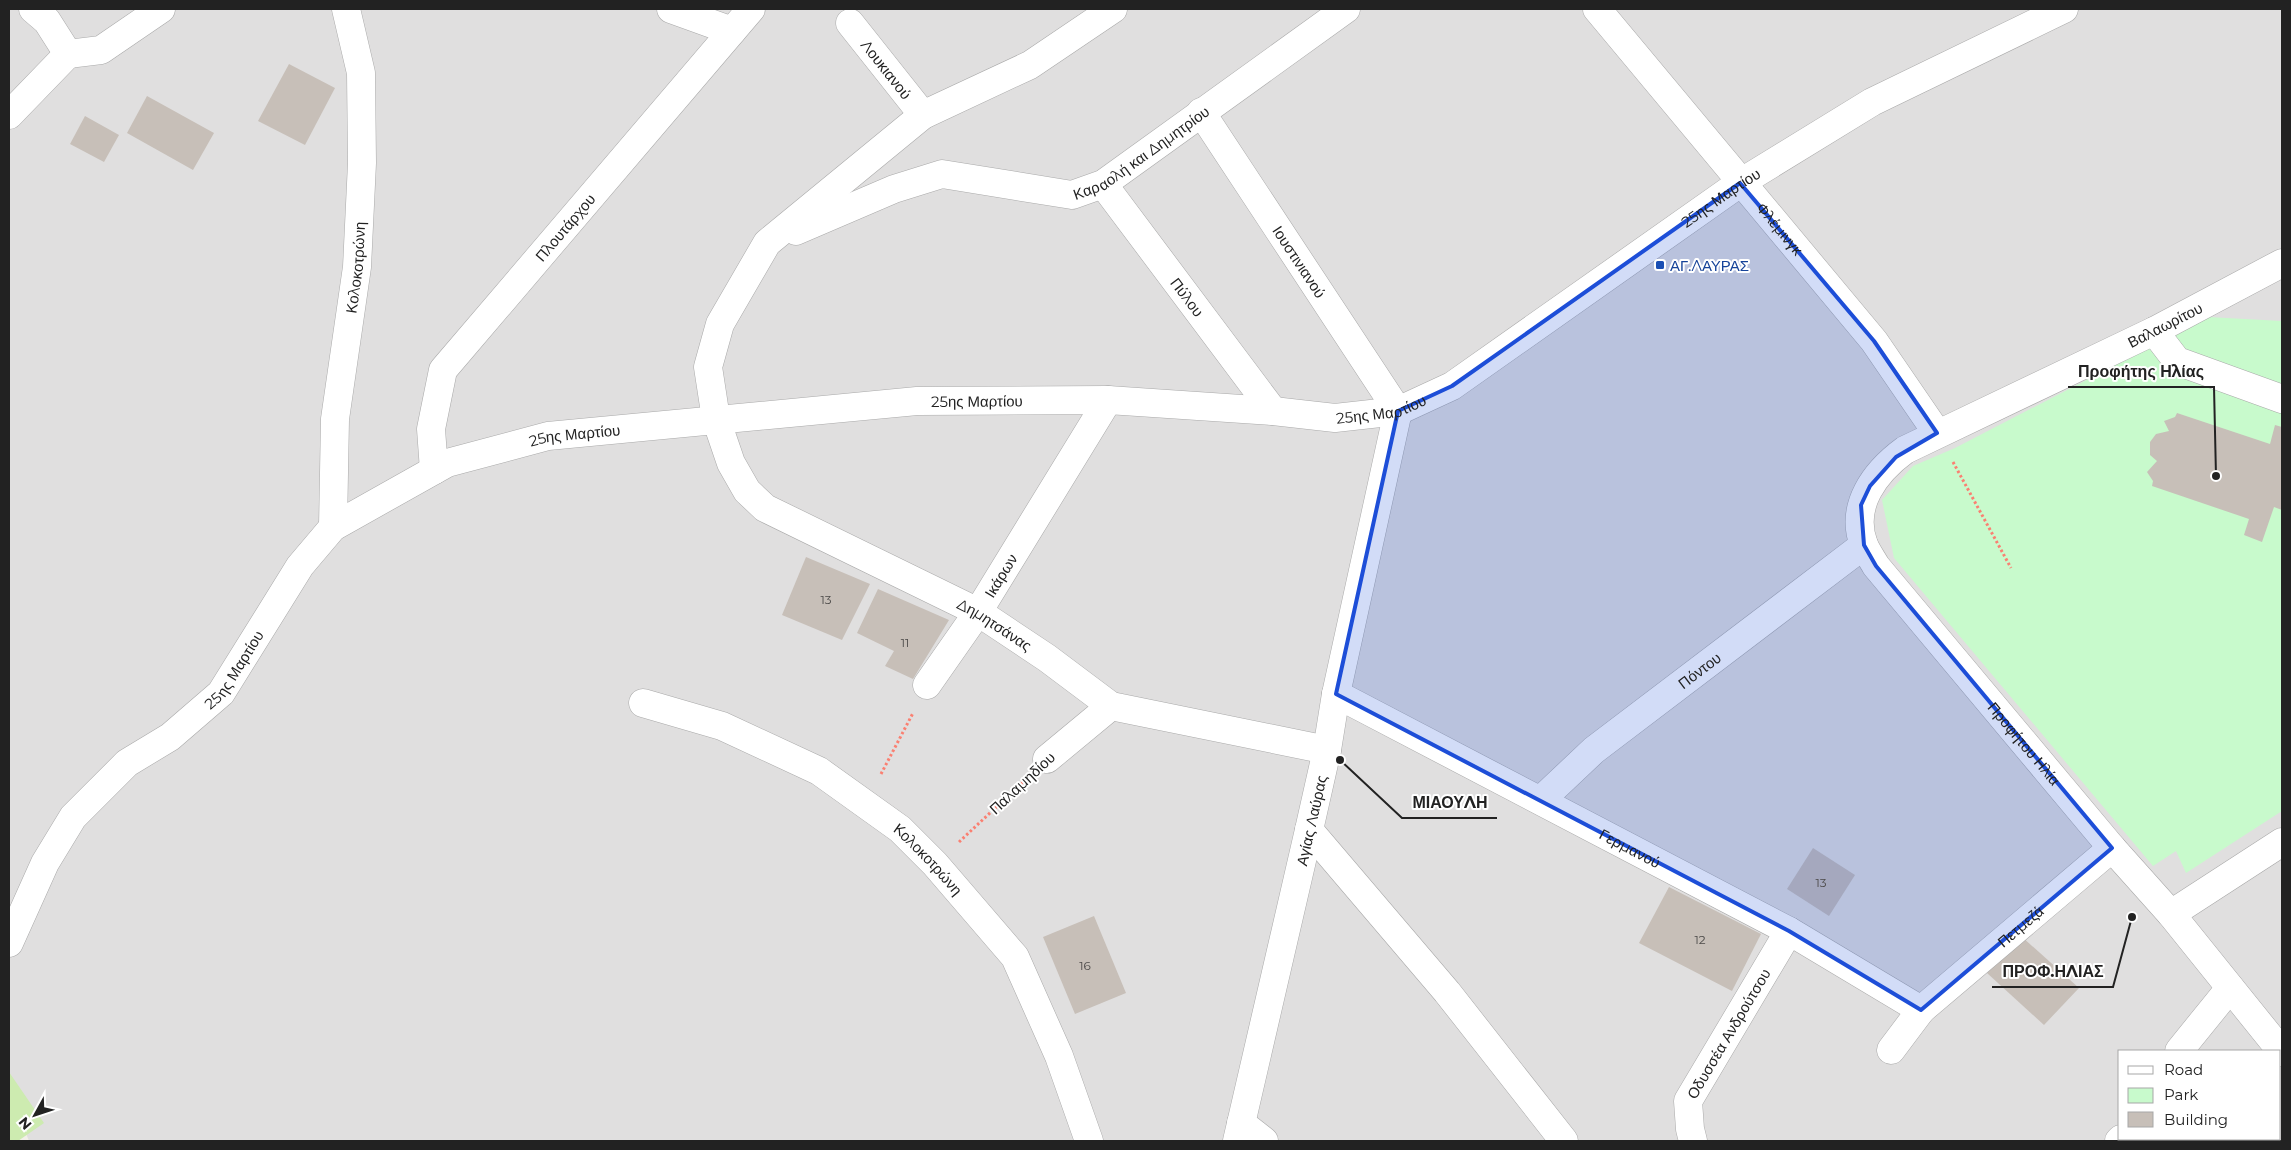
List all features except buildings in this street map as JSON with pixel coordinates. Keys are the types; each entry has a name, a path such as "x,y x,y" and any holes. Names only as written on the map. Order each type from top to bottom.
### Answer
{"street":[{"path":"33,9 47,20 68,54"},
{"path":"9,115 68,54 101,50 161,9"},
{"name":"Κολοκοτρώνη","path":"333,527 335,419 357,267 362,163 361,73 346,9"},
{"path":"671,9 732,31"},
{"name":"Πλουτάρχου","path":"434,470 431,429 443,370 751,9"},
{"path":"716,419 708,367 720,324 767,243 922,115 1030,64 1113,9"},
{"name":"Καραολή και Δημητρίου","path":"767,243 894,189 942,174 1072,195 1103,184 1346,9"},
{"name":"Φλέμινγκ","path":"1597,9 1740,183 1874,341 1937,433"},
{"name":"25ης Μαρτίου","path":"9,943 45,863 73,817 127,763 170,737 221,693 300,566 333,527 447,463 548,436 917,401 1108,400 1273,411 1335,418 1398,411 1452,386 1740,183 1872,102 2064,9"},
{"name":"Λουκιανού","path":"850,23 922,115"},
{"name":"Ιουστινιανού","path":"1201,112 1398,411"},
{"name":"Πύλου","path":"1103,184 1273,411"},
{"name":"Βαλαωρίτου","path":"1937,433 2154,332 2282,263"},
{"path":"2154,332 2177,361 2282,399"},
{"name":"Ικάρων","path":"927,685 978,612 1108,400"},
{"name":"Αγίας Λαύρας","path":"1239,1132 1327,750 1336,694 1398,411"},
{"name":"Δημητσάνας","path":"716,419 731,463 747,491 765,508 978,612 1047,658 1111,706 1327,750"},
{"name":"Προφήτου Ηλία","path":"1937,433 1896,457 1881,470 1870,486 1861,505 1860,524 1864,545 1876,566 2112,848 2171,914 2280,1050"},
{"name":"Πόντου","path":"1541,800 1594,750 1864,545"},
{"name":"Γερμανού","path":"1336,694 1789,931 1921,1010"},
{"name":"Κολοκοτρώνη","path":"643,702 722,726 819,771 900,828 935,864 1015,957 1059,1056 1089,1141"},
{"name":"Παλαμηδίου","path":"1047,759 1111,706"},
{"path":"1309,830 1446,992 1564,1141"},
{"path":"2171,914 2282,842"},
{"name":"Πετμεζά","path":"1892,1050 1921,1010 2112,848"},
{"name":"Οδυσσέα Ανδρούτσου","path":"1693,1141 1688,1101 1789,931"},
{"path":"2180,1050 2230,988"},
{"path":"1239,1132 1264,1141"}],"path":[{"path":"1937,433 2011,568"},
{"path":"866,804 927,685"},
{"name":"Παλαμηδίου","path":"935,864 1047,759"}],"highlighted area":[{"path":"1740,183 1874,341 1937,433 1896,457 1870,486 1861,505 1864,545 1876,566 2112,848 1921,1010 1789,931 1336,694 1398,411 1452,386"}],"shaded area":[{"path":"9,9 2282,9 2282,1141 29,1141 9,1090"}],"green space":[{"path":"2208,317 2282,321 2282,811 2186,873 2176,851 2153,866 1894,558 1882,500 1913,466 1955,448"},
{"path":"9,1072 44,1123 18,1141 9,1141"}],"place":[{"name":"ΑΓ.ΛΑΥΡΑΣ","path":"1660,265"},
{"name":"Προφήτης Ηλίας","path":"2216,476"},
{"name":"ΜΙΑΟΥΛΗ","path":"1340,760"},
{"name":"ΠΡΟΦ.ΗΛΙΑΣ","path":"2132,917"}]}
